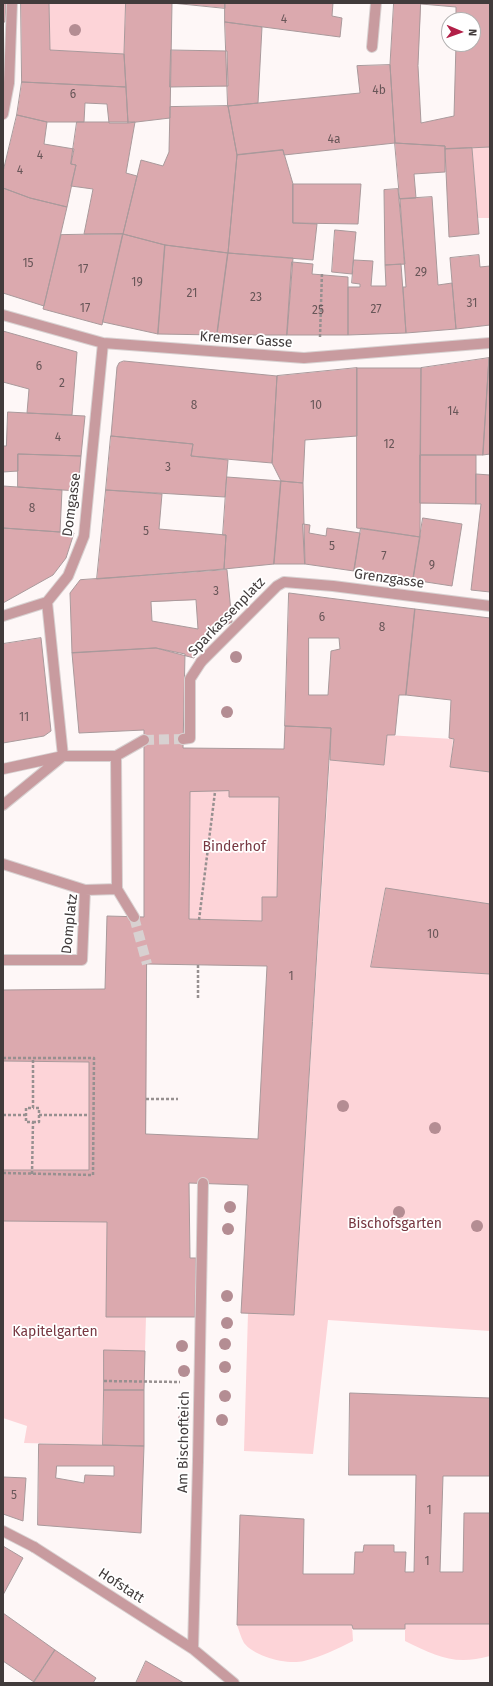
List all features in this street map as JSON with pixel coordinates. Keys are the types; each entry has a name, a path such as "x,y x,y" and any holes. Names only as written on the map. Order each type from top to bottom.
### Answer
{"street":[{"path":"3,114 9,83 12,3"},
{"path":"372,47 376,3"},
{"name":"Kremser Gasse","path":"3,315 103,343 304,358 490,343"},
{"name":"Domgasse","path":"47,602 68,576 84,536 103,343"},
{"name":"Grenzgasse","path":"284,582 333,586 490,606"},
{"name":"Sparkassenplatz","path":"183,739 190,738 190,679 201,662 277,586 284,582"},
{"path":"3,616 47,602 63,756"},
{"path":"3,769 63,756 116,756 144,740"},
{"path":"3,805 63,756"},
{"path":"116,756 117,889 134,916"},
{"path":"3,864 85,890"},
{"name":"Domplatz","path":"3,960 82,960 85,890 117,889"},
{"name":"Am Bischofteich","path":"193,1650 203,1183"},
{"name":"Hofstatt","path":"3,1531 34,1547 193,1650"},
{"path":"193,1650 234,1683"}],"path":[{"path":"319,357 322,272"},
{"path":"199,920 215,792"},
{"path":"198,964 198,998"},
{"path":"3,1058 94,1058 93,1175 3,1173"},
{"path":"33,1058 33,1108"},
{"path":"146,1099 178,1099"},
{"path":"26,1108 33,1108 39,1108 39,1122 26,1122 26,1108"},
{"path":"3,1115 26,1115"},
{"path":"39,1115 87,1116"},
{"path":"32,1174 33,1122"},
{"path":"104,1381 199,1382"}],"green space":[{"path":"49,3 126,3 124,54 50,50"},
{"path":"490,147 490,218 478,218 472,148"},
{"name":"Bischofsgarten","path":"387,735 453,739 450,767 490,772 490,904 386,889 371,967 490,974 490,1331 328,1320 313,1454 244,1451 248,1313 294,1315 330,760 384,765"},
{"name":"Binderhof","path":"229,791 230,797 279,797 277,897 262,897 262,921 189,919 190,792"},
{"path":"3,1061 89,1062 89,1170 3,1170"},
{"name":"Kapitelgarten","path":"3,1221 107,1222 106,1317 146,1317 145,1351 104,1351 103,1445 24,1443 27,1426 3,1418"},
{"path":"405,1624 490,1624 490,1656 477,1659 455,1660 436,1655 405,1641"},
{"path":"237,1625 352,1625 353,1641 304,1661 280,1661 263,1656 249,1648 244,1643"}],"building":[{"path":"3,3 6,3 5,22 3,22"},
{"path":"21,3 49,3 50,50 124,54 126,87 22,82"},
{"path":"126,3 172,3 170,118 128,123 124,54"},
{"path":"172,3 225,3 225,8"},
{"path":"225,3 333,3 332,16 342,18 340,37 225,22"},
{"path":"394,3 490,3 490,147 445,149 445,146 395,143 390,65","holes":["421,4 456,7 456,12 481,12 481,52 456,52 454,116 421,123 418,66"]},
{"path":"225,22 262,27 258,103 228,106"},
{"path":"171,50 227,51 228,86 170,87"},
{"path":"390,65 395,143 284,155 283,150 237,155 228,106 360,93 357,66"},
{"path":"22,82 126,87 128,123 109,123 107,104 85,103 84,122 47,122 17,115"},
{"path":"228,106 237,155 228,253 165,245 123,234 141,160 163,166 169,152 170,107"},
{"path":"17,115 47,122 44,144 74,149 71,164 76,165 67,207 30,198 3,188 3,172"},
{"path":"77,122 135,122 126,173 137,176 123,234 84,234 93,189 71,186 76,165 71,164"},
{"path":"395,143 445,146 445,172 414,174 416,198 400,199"},
{"path":"472,148 479,234 449,237 445,149"},
{"path":"283,150 293,184 293,223 317,224 313,260 228,253 237,155"},
{"path":"293,184 361,184 358,224 293,223"},
{"path":"3,188 30,198 67,207 44,306 3,293"},
{"path":"398,189 405,264 385,265 384,190"},
{"path":"432,197 438,285 452,283 456,329 406,333 403,287 406,287 400,199"},
{"path":"335,230 356,232 352,274 332,272"},
{"path":"123,234 165,245 158,334 103,322"},
{"path":"123,234 102,325 43,309 61,235"},
{"path":"165,245 228,253 217,335 158,334"},
{"path":"228,253 293,258 287,335 217,335"},
{"path":"479,255 480,267 490,266 490,325 456,329 450,258"},
{"path":"354,260 373,261 371,286 386,286 385,265 401,264 406,333 348,335 348,287 360,287 360,284 352,283"},
{"path":"292,262 313,264 312,274 348,277 348,335 287,335"},
{"path":"3,331 77,352 72,415 27,413 29,389 3,382"},
{"path":"489,358 483,455 420,455 421,368"},
{"path":"489,358 490,454 483,455"},
{"path":"124,361 277,376 272,463 191,456 193,444 111,436 117,367 119,363"},
{"path":"357,368 357,436 305,440 303,483 281,481 272,463 277,376"},
{"path":"357,368 421,368 420,537 357,528"},
{"path":"8,412 85,416 81,456 18,454 18,471 3,472 3,446 6,446"},
{"path":"111,436 193,444 191,456 228,460 225,497 106,490"},
{"path":"18,454 81,456 78,491 18,487"},
{"path":"420,455 476,455 476,504 420,503"},
{"path":"476,474 490,475 490,592 471,590 481,504 476,504"},
{"path":"227,477 281,481 274,564 224,569 226,535 223,535"},
{"path":"281,481 303,483 305,564 274,564"},
{"path":"3,486 62,490 60,532 3,528"},
{"path":"106,490 162,494 159,529 226,535 224,569 97,579"},
{"path":"423,518 462,524 452,586 413,580"},
{"path":"303,524 310,525 309,533 326,536 327,528 360,533 354,571 305,564"},
{"path":"3,528 74,533 66,558 53,575 3,603"},
{"path":"361,528 420,537 413,580 354,571"},
{"path":"227,570 232,622 206,635 194,658 156,648 72,653 70,593 80,580","holes":["196,600 198,629 152,621 151,602"]},
{"path":"289,593 415,609 406,695 399,695 395,735 387,735 384,765 330,760 331,728 285,726","holes":["309,638 339,638 340,649 331,651 328,695 309,695"]},
{"path":"415,609 490,618 490,772 450,767 454,739 449,738 451,700 406,695"},
{"path":"41,638 51,731 44,736 3,743 3,644"},
{"path":"156,648 185,654 183,748 284,749 285,726 331,728 294,1315 241,1313 248,1185 189,1183 190,1258 196,1258 195,1317 106,1317 107,1222 3,1221 3,1170 89,1170 89,1062 3,1061 3,990 105,989 107,916 144,917 144,730 79,733 72,653","holes":["229,791 229,797 279,797 277,897 262,897 262,921 189,919 190,792","147,964 267,966 258,1139 146,1134"]},
{"path":"386,888 490,904 490,974 371,967"},
{"path":"104,1350 145,1351 144,1390 104,1390"},
{"path":"104,1390 144,1390 144,1446 103,1445"},
{"path":"350,1393 490,1398 490,1476 443,1476 440,1572 463,1572 464,1513 490,1513 490,1624 405,1624 405,1629 353,1629 352,1625 237,1625 240,1515 304,1519 303,1574 354,1574 355,1552 363,1552 364,1545 394,1545 394,1552 406,1552 405,1572 414,1572 416,1475 349,1475"},
{"path":"39,1444 144,1446 141,1533 38,1525","holes":["57,1466 114,1466 114,1476 85,1475 84,1483 56,1478"]},
{"path":"3,1477 26,1478 23,1521 3,1514"},
{"path":"3,1546 23,1558 3,1595"},
{"path":"3,1613 55,1650 34,1682 3,1661"},
{"path":"55,1650 96,1678 93,1683 33,1683"},
{"path":"146,1661 184,1683 136,1683"}],"tunnel":[{"path":"144,740 183,739"},
{"path":"134,917 147,964"}]}
